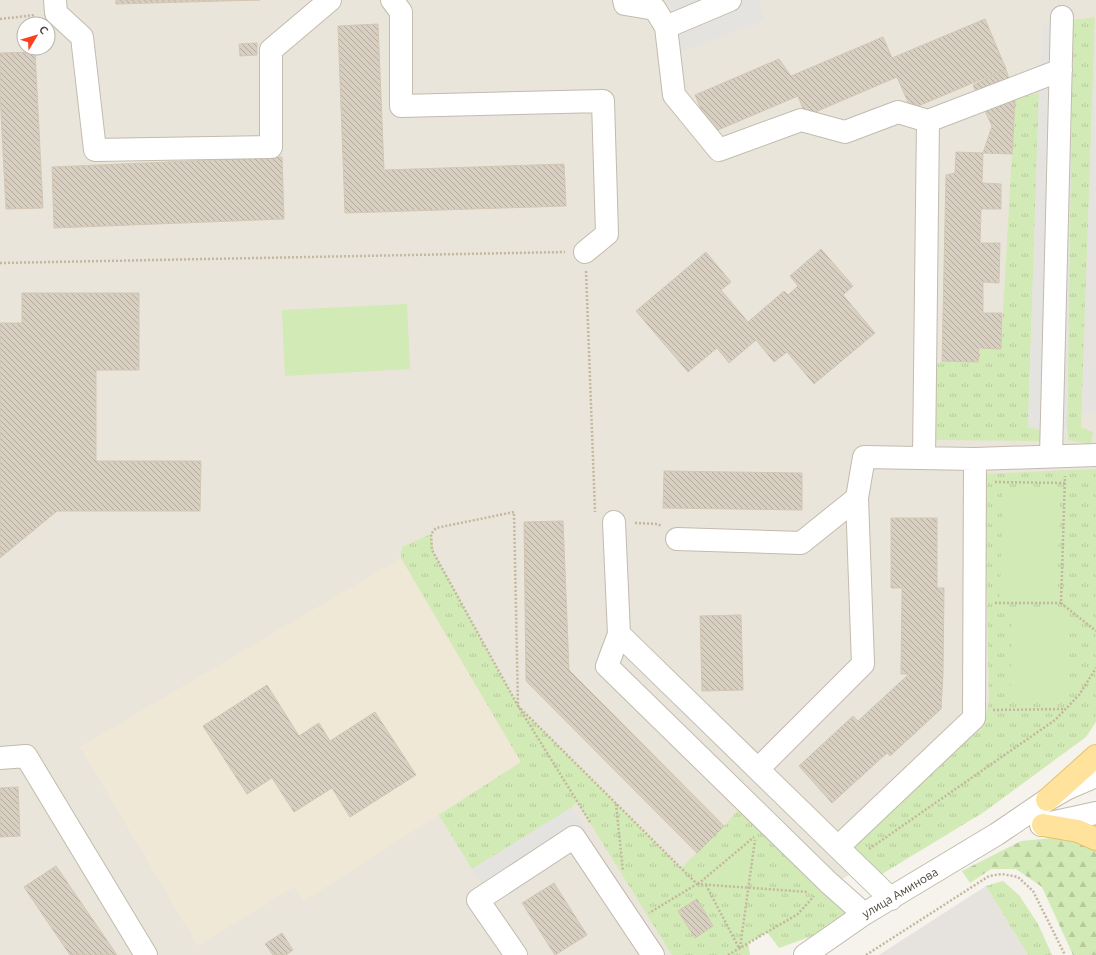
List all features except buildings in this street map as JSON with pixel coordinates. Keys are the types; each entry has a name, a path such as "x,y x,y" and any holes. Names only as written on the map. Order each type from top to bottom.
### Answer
{"main road":[{"path":"1047,800 1096,756"},
{"path":"1043,824 1078,830 1096,839"}],"street":[{"path":"55,6 82,37 95,150 271,146 271,50 330,0"},
{"path":"392,0 401,12 401,106 604,101 608,234 585,252"},
{"path":"624,0 625,4 655,9 666,27 674,95 719,150 801,120 845,132 898,112 928,121 1061,70"},
{"path":"666,27 730,0"},
{"path":"1059,456 1062,17"},
{"path":"924,458 928,121"},
{"path":"758,769 862,664 857,498 864,456 975,459 1096,455"},
{"path":"845,854 974,718 975,459"},
{"path":"677,540 801,543 857,498"},
{"path":"614,522 619,634 607,666 828,882 864,914"},
{"path":"619,634 891,899"},
{"path":"0,758 26,756 146,955"},
{"name":"улица Аминова","path":"806,955 864,914 997,834 1047,800 1066,789 1096,776"},
{"name":"улица Аминова","path":"997,834 1096,813"},
{"path":"516,955 478,900 574,838 653,955"}],"path":[{"path":"0,19 55,6"},
{"path":"0,262 585,252 596,522 658,524 677,540"},
{"path":"1059,456 1065,483 1061,603"},
{"path":"975,482 1065,483"},
{"path":"518,706 514,512 436,528 431,534 432,550 518,706 697,884 818,892"},
{"path":"975,603 1061,603 1096,631"},
{"path":"845,854 1055,720 1080,695 1096,668"},
{"path":"974,710 1065,709"},
{"path":"616,804 624,877"},
{"path":"648,915 697,884 756,835 740,948"},
{"path":"866,955 989,876 1002,874 1018,877 1033,891 1064,955"},
{"path":"706,885 740,948"},
{"path":"728,955 798,914"}],"shaded area":[{"path":"0,0 1096,0 1096,708 1013,774 719,955 0,955"},
{"path":"668,0 759,0 765,20 682,52"},
{"path":"1062,17 1073,20 1067,427 1042,430 1028,427 1039,93 1043,25"},
{"path":"1095,17 1096,412 1082,414"},
{"path":"401,558 521,762 304,901 294,887 198,946 80,747"},
{"path":"571,808 586,829 488,894 472,869"},
{"path":"986,886 1028,955 879,955"}],"green space":[{"path":"1095,17 1081,427 1093,432 1091,444 1068,440 1067,427 1073,20"},
{"path":"1039,93 1028,427 1042,430 1041,441 933,440 933,367 942,361 978,362 979,348 1001,349 1015,99"},
{"path":"407,304 410,369 285,376 282,310"},
{"path":"1096,469 1096,722 1086,737 984,812 877,877 850,850 863,829 983,727 989,702 984,474"},
{"path":"1003,488 1060,488 1057,598 1000,598"},
{"path":"431,534 434,553 518,706 681,868 724,826 746,801 852,903 846,916 812,936 779,948 767,932 748,943 750,955 672,955 577,802 571,808 472,869 439,815 521,762 401,558 402,547"},
{"path":"1012,610 1064,613 1066,699 1010,699"},
{"path":"756,835 748,888 696,885"},
{"path":"1074,836 1096,847 1096,955 1073,955 1042,887 1016,869 991,869 970,883 962,871 1021,841"},
{"path":"1003,881 1019,895 1038,924 1052,955 1028,955 986,886"}]}
